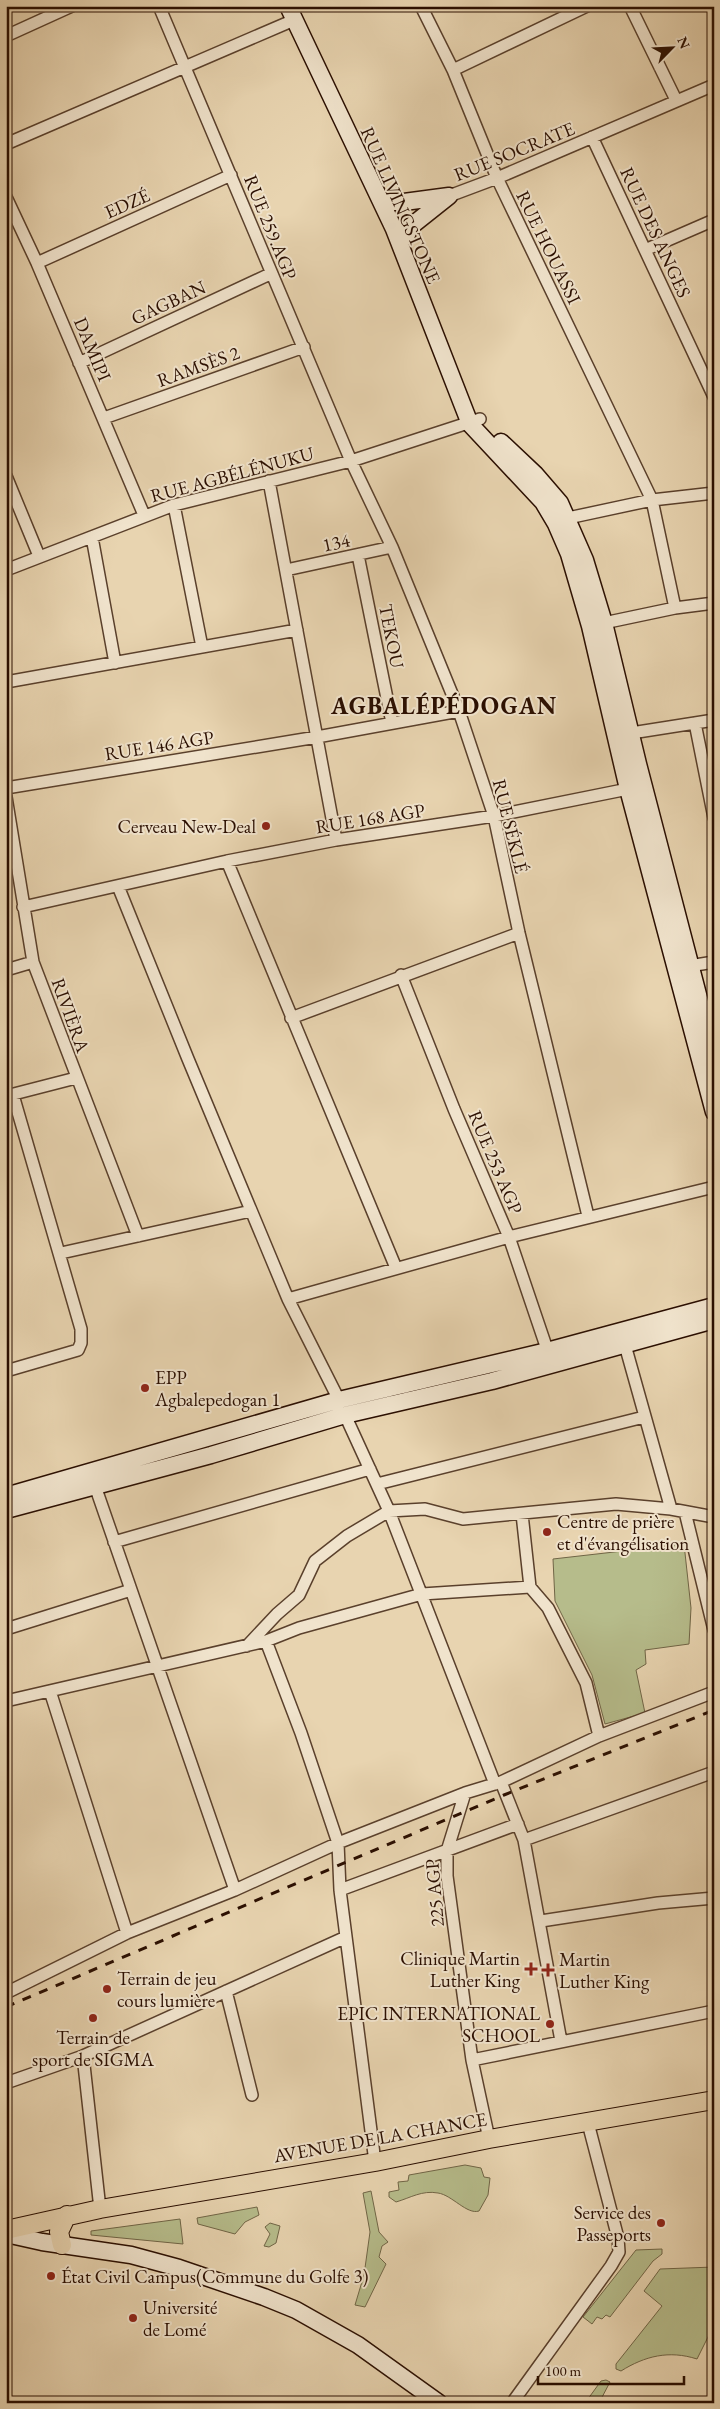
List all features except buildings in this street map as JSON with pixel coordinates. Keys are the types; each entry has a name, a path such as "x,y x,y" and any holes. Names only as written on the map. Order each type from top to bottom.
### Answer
{"main road":[{"name":"AVENUE DE LA CHANCE","path":"6,2230 100,2208 375,2162 489,2139 714,2100"},
{"name":"AVENUE DE LA CHANCE","path":"6,2221 60,2216"},
{"path":"60,2216 58,2232 62,2245"}],"street":[{"path":"6,36 72,6"},
{"name":"RUE 259.AGP","path":"159,6 231,175 270,274 304,347 351,461"},
{"name":"RUE HOUASSI","path":"421,6 453,70 497,178 652,500 675,608"},
{"path":"453,70 586,6"},
{"path":"630,6 676,100"},
{"path":"6,144 184,67 296,12"},
{"name":"RUE LIVINGSTONE","path":"296,12 390,202 475,422"},
{"name":"RUE LIVINGSTONE","path":"296,12 400,231"},
{"name":"RUE SOCRATE","path":"449,196 497,178 714,85"},
{"name":"RUE DES ANGES","path":"592,137 714,397"},
{"name":"EDZÉ","path":"37,263 231,175"},
{"path":"390,202 449,196"},
{"path":"400,231 410,227 449,196"},
{"name":"DAMIPI","path":"6,197 37,263 144,515"},
{"path":"645,250 714,220"},
{"name":"GAGBAN","path":"80,363 270,274"},
{"name":"RAMSÈS 2","path":"104,418 304,347"},
{"path":"475,422 562,521 576,578 597,624 623,734 683,967 714,1112"},
{"name":"RUE AGBÉLÉNUKU","path":"6,570 174,505 351,461 475,422"},
{"name":"RUE SÉKLÉ","path":"351,461 392,547 459,711 494,816 519,932 588,1216"},
{"path":"6,476 39,556"},
{"path":"269,481 336,840"},
{"path":"562,521 652,500 714,493"},
{"path":"174,505 202,647"},
{"path":"92,537 115,663"},
{"name":"134","path":"286,570 392,547"},
{"name":"TEKOU","path":"358,555 392,723"},
{"path":"597,624 675,608 714,603"},
{"path":"6,682 297,630"},
{"name":"RUE 146 AGP","path":"6,788 317,737 459,711"},
{"path":"623,734 714,720"},
{"path":"695,723 714,818"},
{"path":"623,734 628,789 683,967 714,1056"},
{"name":"RUE 168 AGP","path":"23,907 227,861 336,840 494,816 628,789"},
{"name":"RIVIÈRA","path":"6,797 33,962 138,1236"},
{"path":"227,861 396,1268"},
{"path":"118,886 288,1299 339,1400 378,1484 498,1783 518,1824 524,1840 541,1921 560,2041"},
{"path":"291,1018 519,932"},
{"path":"6,970 33,962"},
{"path":"683,967 714,962"},
{"name":"RUE 253 AGP","path":"401,975 448,1093 509,1237 550,1358"},
{"path":"6,1371 78,1350 81,1343 81,1328 61,1253 9,1095 76,1078"},
{"path":"288,1299 588,1216 714,1187"},
{"path":"61,1253 251,1211"},
{"path":"6,1496 93,1479 346,1415 550,1358 714,1306"},
{"path":"6,1510 93,1479 339,1400 625,1345 714,1320"},
{"path":"625,1345 671,1509"},
{"path":"378,1484 644,1417"},
{"path":"114,1542 370,1469"},
{"path":"93,1479 157,1668 236,1890"},
{"path":"247,1646 278,1614 300,1595 315,1561 347,1536 389,1511 425,1509 463,1519 616,1504 671,1509 714,1517"},
{"path":"684,1512 714,1630"},
{"path":"522,1514 530,1587 548,1608 586,1683 599,1736"},
{"path":"6,1701 247,1646 299,1628 422,1594 530,1587"},
{"path":"6,1629 131,1590"},
{"path":"266,1641 301,1733 338,1843 340,1890 375,2162"},
{"path":"50,1691 127,1933"},
{"path":"6,1993 127,1933 236,1890 338,1843 465,1793 498,1783 599,1736 714,1692"},
{"path":"524,1840 714,1772"},
{"name":"225 AGP","path":"465,1793 447,1850 447,1876 472,2060 489,2139"},
{"path":"340,1890 518,1824"},
{"path":"541,1921 658,1903 714,1898"},
{"path":"6,2083 82,2056 346,1937"},
{"path":"226,1991 252,2094"},
{"path":"472,2060 714,2011"},
{"path":"82,2056 100,2208"},
{"path":"512,2403 611,2266 619,2252 605,2182 588,2123"},
{"path":"6,2234 42,2242 131,2255 179,2268 296,2310 358,2345 439,2403"},
{"path":"6,2242 42,2242"}],"green space":[{"path":"684,1544 691,1608 689,1644 645,1650 646,1664 636,1670 645,1713 605,1724 592,1675 555,1601 553,1559"},
{"path":"465,2165 481,2168 484,2177 490,2178 488,2195 479,2211 464,2208 449,2197 432,2192 421,2193 396,2202 389,2197 389,2192 399,2190 398,2182 408,2181 409,2175"},
{"path":"371,2191 379,2232 388,2242 382,2246 379,2257 386,2264 365,2307 355,2305 364,2275 370,2232 363,2193"},
{"path":"257,2207 259,2215 245,2222 235,2234 198,2224 197,2218"},
{"path":"180,2219 183,2244 91,2235 91,2231"},
{"path":"270,2223 280,2226 276,2243 269,2247 264,2246 270,2234 265,2227"},
{"path":"662,2249 662,2254 653,2261 610,2317 606,2315 602,2319 597,2317 592,2324 583,2317 636,2250"},
{"path":"714,2267 714,2325 697,2359 677,2355 658,2356 648,2358 621,2371 616,2369 616,2364 662,2306 644,2291 660,2269"},
{"path":"606,2380 610,2382 599,2403 585,2403 601,2381"}],"railway":[{"path":"6,2007 504,1795 714,1710"}],"place":[{"name":"Cerveau New-Deal","path":"266,826"},
{"name":"EPP Agbalepedogan 1","path":"145,1388"},
{"name":"Centre de prière et d'évangélisation","path":"547,1532"},
{"name":"Clinique Martin Luther King","path":"531,1969"},
{"name":"Martin Luther King","path":"548,1970"},
{"name":"Terrain de jeu cours lumière","path":"107,1989"},
{"name":"Terrain de sport de SIGMA","path":"93,2018"},
{"name":"EPIC INTERNATIONAL SCHOOL","path":"550,2024"},
{"name":"Service des Passeports","path":"661,2223"},
{"name":"État Civil Campus(Commune du Golfe 3)","path":"51,2276"},
{"name":"Université de Lomé","path":"133,2318"}],"district":[{"name":"AGBALÉPÉDOGAN","path":"444,706"}]}
